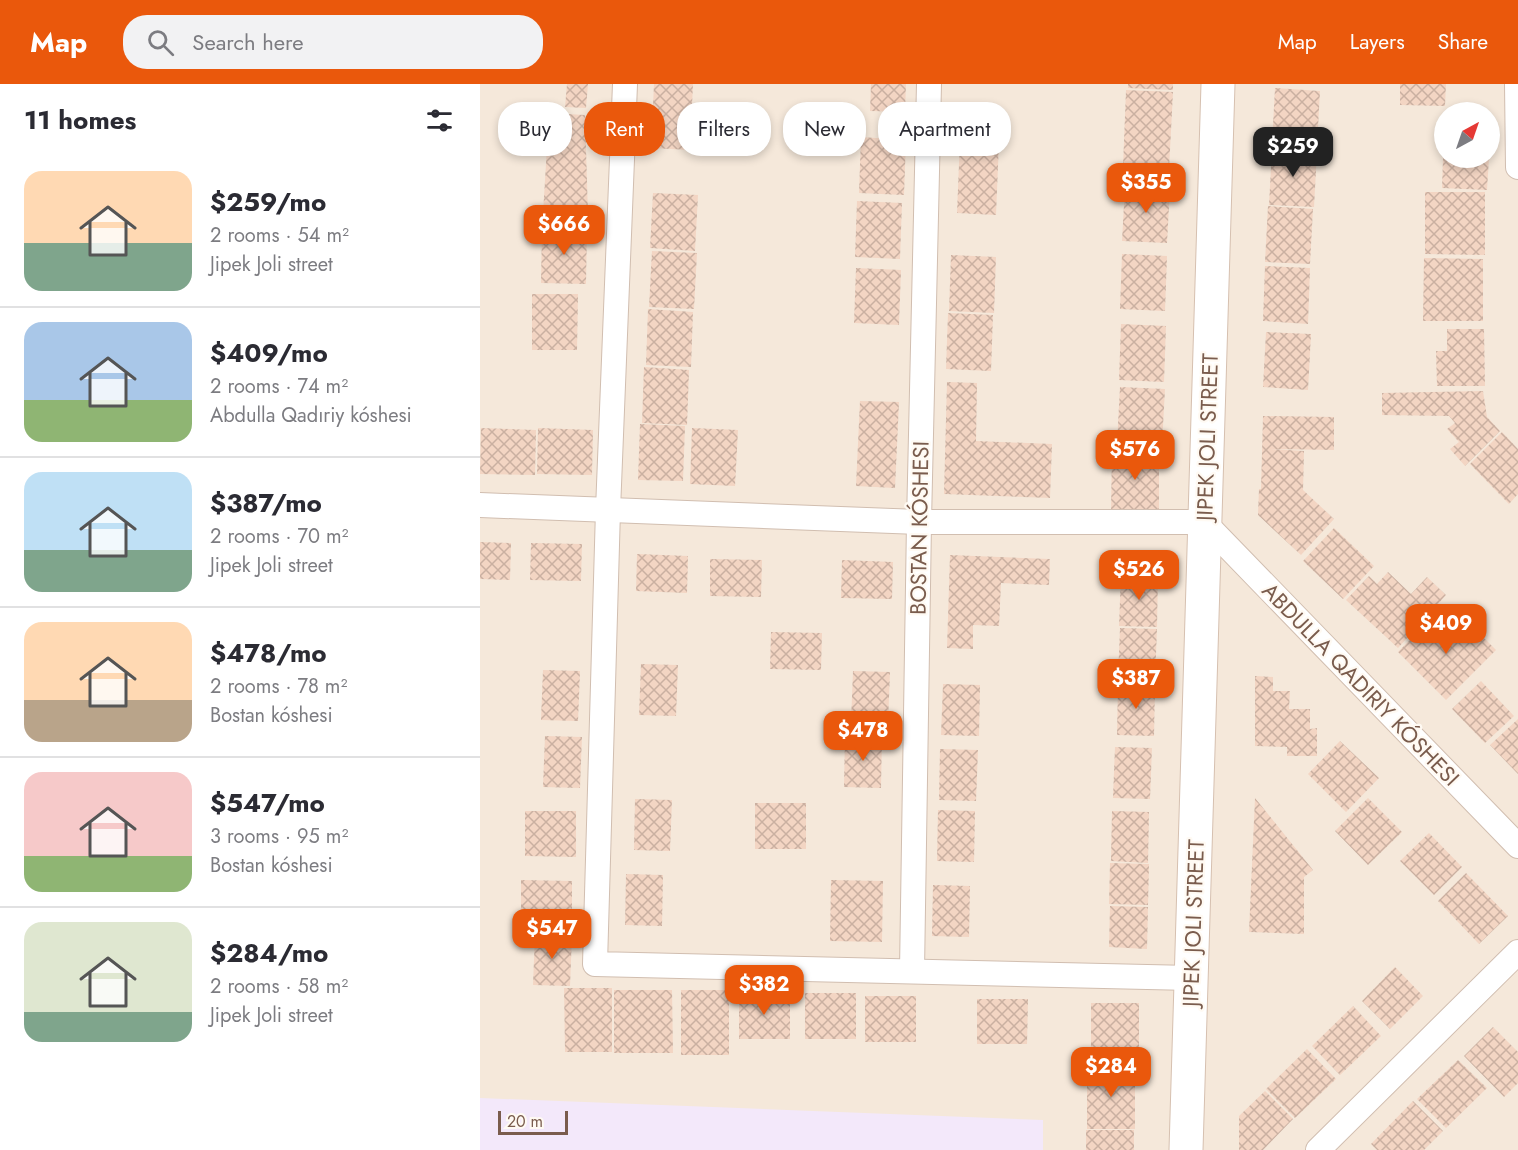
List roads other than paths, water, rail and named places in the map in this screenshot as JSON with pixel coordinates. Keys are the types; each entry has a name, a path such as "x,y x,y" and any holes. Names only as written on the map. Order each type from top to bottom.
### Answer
{"street":[{"path":"625,84 608,510 595,964 1191,978"},
{"name":"BOSTAN KÓSHESI","path":"912,971 928,84"},
{"name":"JIPEK JOLI STREET","path":"1186,1150 1218,84"},
{"path":"1516,84 1518,167"},
{"path":"480,505 919,522 1204,522 1518,846"},
{"path":"1318,1150 1518,952"}]}
